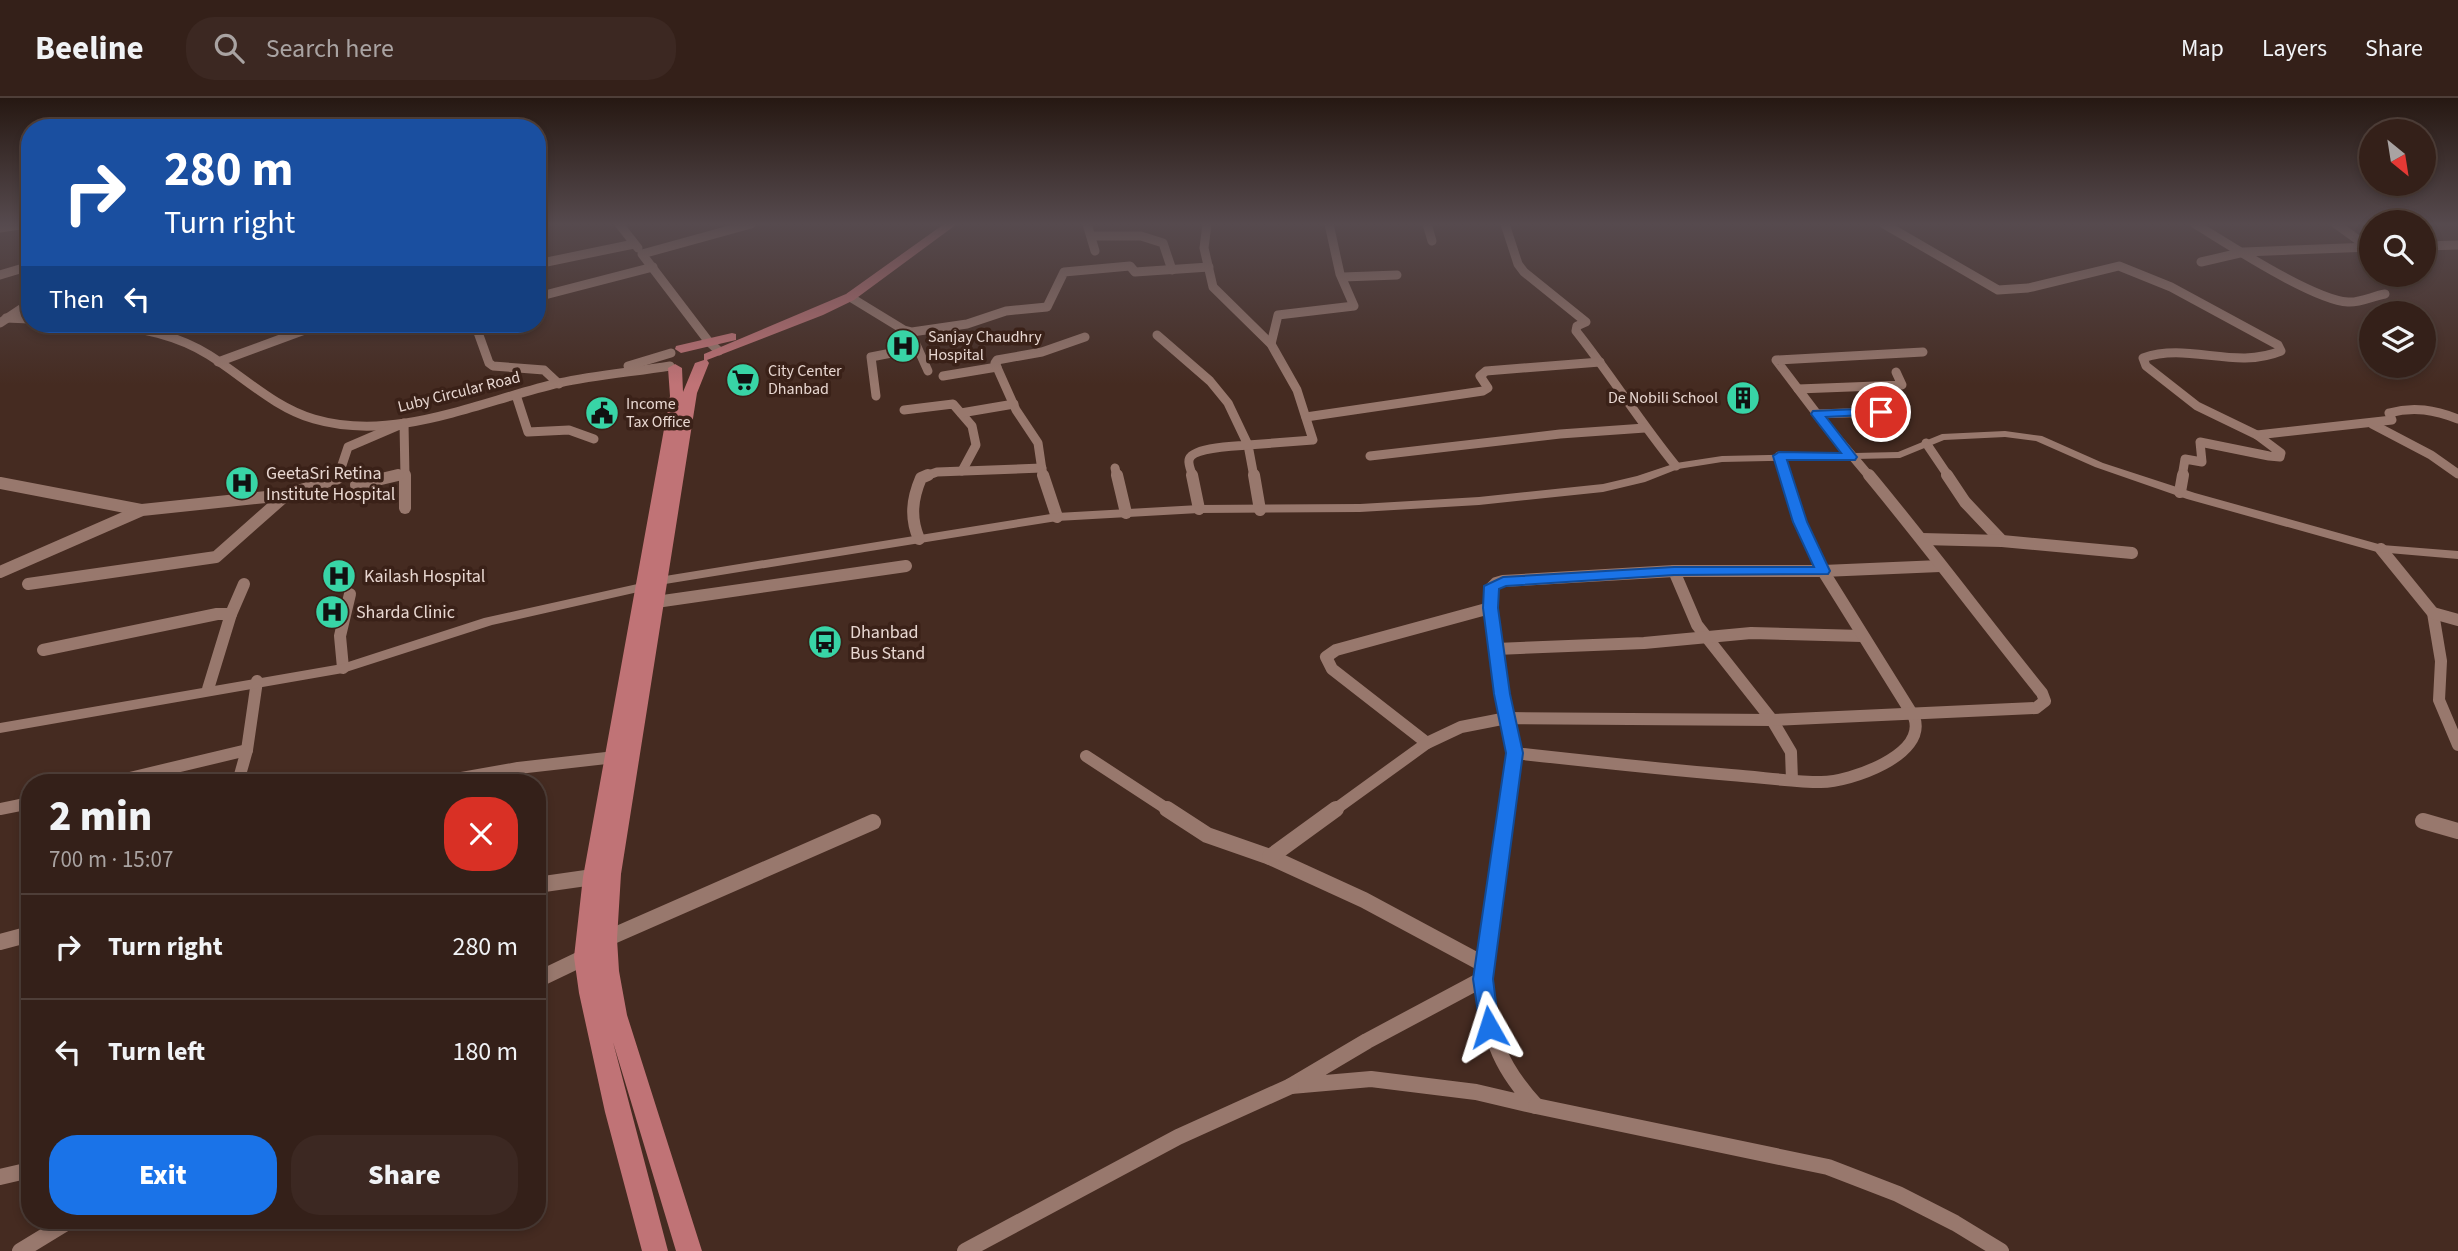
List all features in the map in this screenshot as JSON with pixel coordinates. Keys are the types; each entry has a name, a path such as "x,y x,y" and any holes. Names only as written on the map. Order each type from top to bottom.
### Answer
{"main road":[{"path":"674,359 709,353 784,325 849,297 876,278"},
{"path":"674,359 702,348 709,353"},
{"path":"655,1251 617,1112 590,993 585,957 593,877 615,757 690,393 709,353"},
{"path":"674,359 677,396 651,584 656,602 611,874 606,939 608,971 626,1053 689,1251"}],"street":[{"path":"546,295 611,278"},
{"path":"660,278 709,353"},
{"path":"849,297 904,330 912,332 967,324 1006,311 1046,307 1061,278"},
{"path":"1199,509 1189,460 1191,456 1203,450 1313,440 1297,390 1271,344 1238,309 1217,293 1211,278"},
{"path":"1271,344 1278,315 1354,306 1344,278"},
{"path":"1531,278 1586,323 1575,329 1618,384 1644,428 1676,466"},
{"path":"1978,278 1998,289 2013,290 2064,278"},
{"path":"2147,278 2278,345 2281,351 2267,358 2222,358 2160,353 2148,355 2143,361 2197,405 2257,435 2278,450 2281,456 2200,442 2202,462 2185,459 2180,492"},
{"path":"2295,278 2342,302 2349,303 2385,293"},
{"path":"3,319 21,308"},
{"path":"3,319 21,319"},
{"path":"912,332 929,371"},
{"name":"Luby Circular Road","path":"163,333 193,346 284,406 315,419 348,425 404,423 559,384 674,359"},
{"path":"218,362 297,333"},
{"path":"478,333 489,363 493,366 544,370 553,375 559,384"},
{"path":"1157,335 1210,381 1228,403 1248,445 1260,510"},
{"path":"1057,517 1044,483 1038,443 1014,404 997,368 997,360 1042,352 1085,337"},
{"path":"876,396 871,357 917,348"},
{"path":"1270,857 1427,743 1461,727 1507,718 1772,720 2036,708 2045,701 2042,693 1940,566 1922,539 1850,457 1776,360 1923,352"},
{"path":"1306,417 1483,391 1488,388 1480,376 1486,371 1600,362"},
{"path":"943,376 997,368"},
{"path":"1798,389 1902,384 1896,372"},
{"path":"516,395 528,432 569,430 594,439"},
{"path":"904,410 953,404 972,426 976,445 962,471"},
{"path":"961,413 1014,404"},
{"path":"2257,435 2372,424 2392,420 2389,413 2416,408 2432,410 2458,419"},
{"path":"1817,414 1903,411"},
{"path":"0,483 142,510 286,495 338,478 348,447 404,423 405,508"},
{"path":"2372,424 2431,455 2458,474"},
{"path":"1370,456 1560,434 1644,428"},
{"path":"0,728 342,668 489,621 651,584 1057,517 1199,509 1360,508 1493,500 1626,484 1676,466 1721,459 1900,455 1942,437 2005,435 2038,438 2099,466 2381,549 2458,555"},
{"path":"1926,443 1965,502 2002,541"},
{"path":"1514,753 1823,782 1848,777 1876,766 1905,750 1914,741 1917,730 1912,714 1823,571 1800,522 1779,456"},
{"path":"919,539 911,524 914,493 921,478 937,472 1042,468"},
{"path":"1115,468 1126,513"},
{"path":"356,485 404,474"},
{"path":"28,584 216,556 286,495"},
{"path":"0,572 142,510"},
{"path":"1922,539 2002,541 2132,553"},
{"path":"2381,549 2433,613 2441,661 2439,700 2458,745"},
{"path":"656,602 906,566"},
{"path":"1536,1106 1517,1086 1495,1049 1489,1027 1484,972 1514,753 1489,590 1496,583 1503,581 1674,571 1823,571 1940,566"},
{"path":"1674,571 1697,625 1772,720 1791,752 1792,780"},
{"path":"208,690 231,614 244,584"},
{"path":"342,668 340,636 350,594"},
{"path":"1427,743 1332,669 1326,657 1336,650 1490,608"},
{"path":"2433,613 2458,620"},
{"path":"43,650 208,616 231,614"},
{"path":"1496,649 1644,643 1751,633 1862,636"},
{"path":"240,774 247,750 257,681"},
{"path":"146,774 247,750"},
{"path":"1086,756 1207,835 1270,857 1364,900 1484,972"},
{"path":"484,774 615,757"},
{"path":"0,809 21,805"},
{"path":"2423,821 2458,831"},
{"path":"606,939 873,822"},
{"path":"546,884 593,877"},
{"path":"0,942 21,936"},
{"path":"546,976 585,957"},
{"path":"965,1251 1178,1137 1292,1086 1484,972"},
{"path":"1292,1086 1371,1079 1462,1090 1828,1167 1898,1194 1955,1223 2001,1251"},
{"path":"0,1177 21,1172"},
{"path":"20,1251 56,1229"}],"place":[{"name":"Sanjay Chaudhry Hospital","path":"903,346"},
{"name":"City Center Dhanbad","path":"743,380"},
{"name":"De Nobili School","path":"1743,398"},
{"name":"Income Tax Office","path":"602,413"},
{"name":"GeetaSri Retina Institute Hospital","path":"242,483"},
{"name":"Kailash Hospital","path":"339,576"},
{"name":"Sharda Clinic","path":"332,612"},
{"name":"Dhanbad Bus Stand","path":"825,642"}],"route":[{"path":"1489,1027 1483,979 1514,753 1502,694 1490,608 1491,586 1503,581 1674,571 1823,571 1800,522 1779,456 1850,457 1817,414 1881,412"}]}
